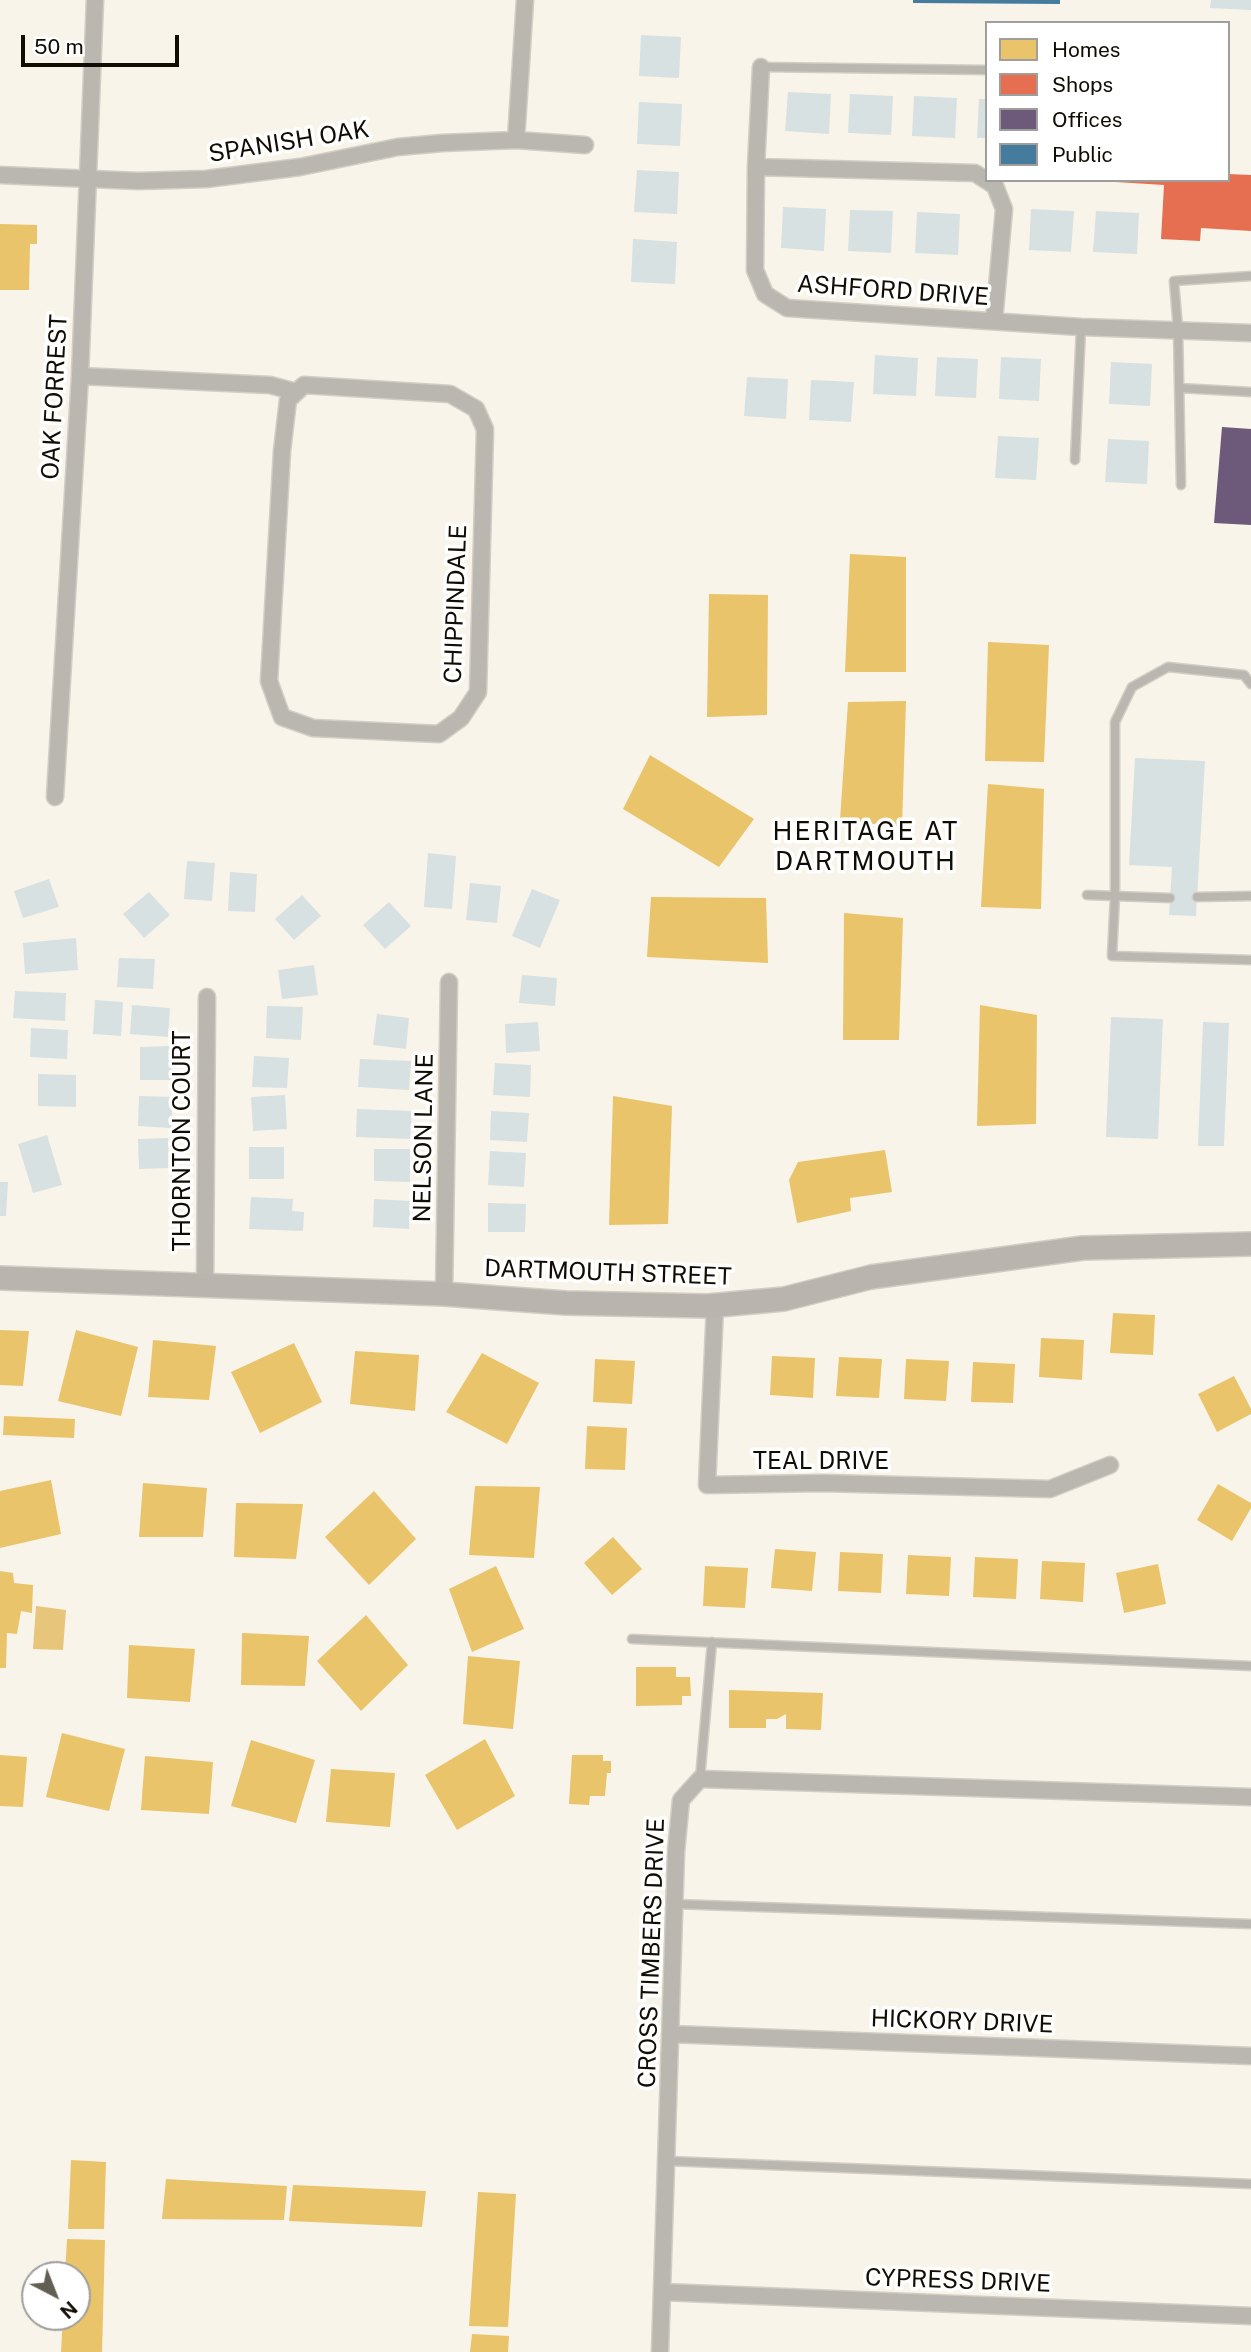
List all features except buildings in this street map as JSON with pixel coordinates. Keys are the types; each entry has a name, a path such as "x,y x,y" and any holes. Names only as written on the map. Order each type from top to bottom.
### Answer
{"street":[{"name":"OAK FORREST","path":"55,797 90,178 95,0"},
{"path":"516,140 525,0"},
{"name":"ASHFORD DRIVE","path":"761,67 755,270 765,294 788,308 1081,327 1251,332"},
{"name":"SPANISH OAK","path":"0,176 138,181 206,179 300,167 398,147 442,143 516,140 585,145"},
{"path":"756,167 975,173 985,180"},
{"path":"989,182 995,186 1004,209 994,321"},
{"name":"CHIPPINDALE","path":"80,376 270,385 296,392"},
{"name":"CHIPPINDALE","path":"304,386 450,394 476,409 485,429 478,692 461,718 439,734 313,728 282,717 269,681 282,451 288,400 296,392 304,386"},
{"name":"NELSON LANE","path":"444,1294 449,982"},
{"name":"THORNTON COURT","path":"205,1285 207,998"},
{"name":"DARTMOUTH STREET","path":"0,1278 444,1294 566,1303 715,1306 784,1299 871,1277 1083,1248 1251,1244"},
{"name":"TEAL DRIVE","path":"715,1306 707,1485 823,1483 1050,1489 1110,1465"},
{"path":"699,1779 1251,1797"},
{"name":"CROSS TIMBERS DRIVE","path":"660,2352 676,1852 681,1800 699,1779"},
{"name":"HICKORY DRIVE","path":"670,2034 1251,2056"},
{"name":"CYPRESS DRIVE","path":"662,2292 1251,2316"}],"lane":[{"path":"761,67 985,70"},
{"path":"1181,485 1178,329 1174,281 1251,276"},
{"path":"1075,460 1081,327"},
{"path":"1179,388 1251,391"},
{"path":"1251,684 1244,675 1168,667 1132,687 1115,722 1115,896 1112,956 1251,960"},
{"path":"1087,895 1170,898"},
{"path":"1197,897 1251,896"},
{"path":"632,1639 1251,1666"},
{"path":"699,1779 712,1642"},
{"path":"674,1904 1251,1924"},
{"path":"667,2161 1251,2184"}],"shaded area":[{"path":"36,1606 66,1610 63,1650 33,1649"}],"district":[{"name":"HERITAGE AT DARTMOUTH","path":"866,847"}]}
